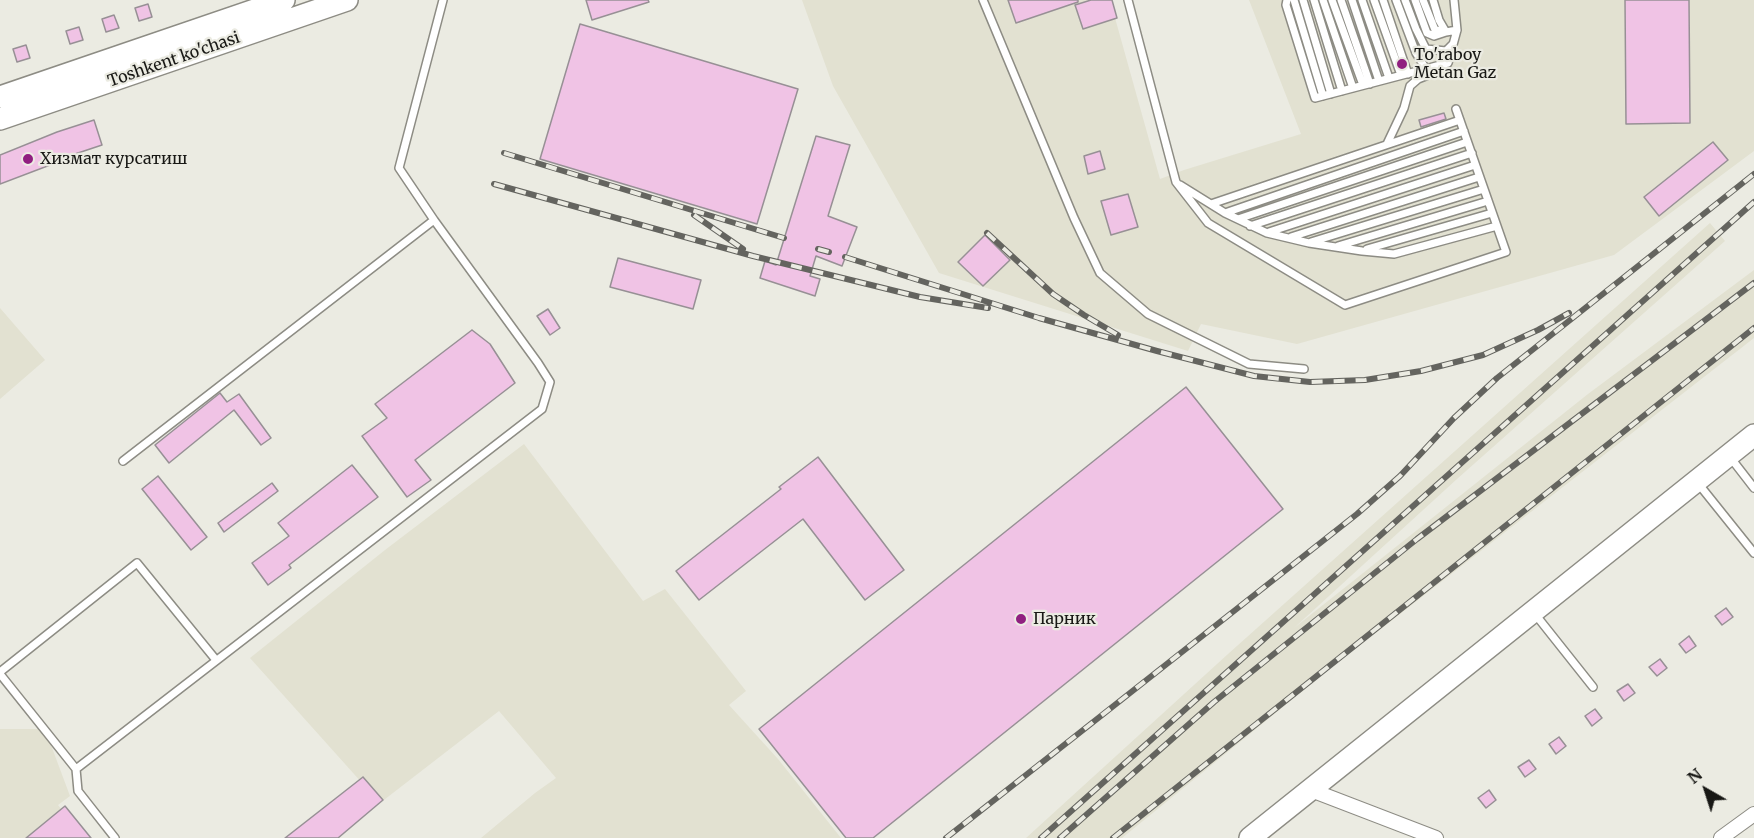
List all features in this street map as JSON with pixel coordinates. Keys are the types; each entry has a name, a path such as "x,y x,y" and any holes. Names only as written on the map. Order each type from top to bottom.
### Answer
{"main road":[{"name":"Toshkent ko'chasi","path":"0,97 284,0"},
{"name":"Toshkent ko'chasi","path":"0,119 347,0"},
{"path":"1250,838 1754,435"}],"street":[{"path":"1311,790 1436,838"},
{"path":"1721,838 1754,814"}],"lane":[{"path":"76,769 542,409 550,382 399,168 443,0"},
{"path":"983,0 1074,218 1100,273 1148,314 1249,364 1304,369"},
{"path":"1128,0 1176,182 1208,223 1345,305 1506,252 1456,109"},
{"path":"1287,0 1286,5 1315,98 1448,63"},
{"path":"1294,0 1327,95"},
{"path":"1303,0 1327,95"},
{"path":"1314,0 1342,91"},
{"path":"1323,0 1353,88"},
{"path":"1332,0 1366,85"},
{"path":"1341,0 1366,85"},
{"path":"1352,0 1379,81"},
{"path":"1362,0 1389,78"},
{"path":"1374,0 1405,74"},
{"path":"1383,0 1405,74"},
{"path":"1396,0 1416,53 1426,69"},
{"path":"1406,0 1426,49 1446,51 1453,44"},
{"path":"1415,0 1427,33 1434,36 1457,30"},
{"path":"1423,0 1435,30 1446,32"},
{"path":"1433,0 1439,20 1446,32"},
{"path":"1387,144 1404,108 1410,86 1448,63 1457,30 1454,0"},
{"path":"1211,204 1460,120"},
{"path":"1225,213 1464,131"},
{"path":"1238,219 1467,142"},
{"path":"1251,226 1472,153"},
{"path":"1267,233 1475,165"},
{"path":"1289,238 1479,177"},
{"path":"1176,182 1225,213 1267,233 1335,247 1394,254 1497,226"},
{"path":"1309,243 1484,189"},
{"path":"1335,247 1488,201"},
{"path":"1362,250 1492,213"},
{"path":"123,461 434,220"},
{"path":"1728,455 1754,488"},
{"path":"1696,481 1754,553"},
{"path":"115,838 78,791 76,769 0,673 137,563 216,660"},
{"path":"1533,612 1593,687"}],"shaded area":[{"path":"802,0 1110,0 1160,179 1301,134 1249,0 1754,0 1754,151 1614,255 1297,344 1201,324 1188,351 939,273 833,86"},
{"path":"1710,223 1725,241 1457,479 1294,628 1588,394 1754,270 1754,338 1332,667 1122,838 1026,838 1228,654"},
{"path":"0,308 45,360 0,399"},
{"path":"524,444 643,601 665,589 746,691 729,705 778,759 841,838 481,838 556,778 499,711 380,803 250,658 385,550"},
{"path":"0,729 45,729 70,796 58,805 83,838 0,838"}],"building":[{"path":"586,0 648,0 649,2 592,20"},
{"path":"1008,0 1078,0 1078,2 1016,23"},
{"path":"1091,0 1112,0 1117,18 1083,29 1075,5"},
{"path":"1625,0 1689,0 1690,123 1626,124"},
{"path":"148,4 152,17 139,21 135,8"},
{"path":"114,15 119,28 106,32 102,19"},
{"path":"580,24 798,89 757,224 540,159"},
{"path":"79,27 83,40 70,44 66,31"},
{"path":"26,45 30,58 17,62 13,49"},
{"path":"1444,113 1446,119 1421,127 1419,120"},
{"path":"94,120 102,145 57,160 58,162 0,184 0,155"},
{"path":"816,136 850,145 828,216 857,227 842,266 816,256 810,276 820,279 815,296 760,278 765,261 776,265"},
{"path":"1713,142 1728,160 1659,216 1644,197"},
{"path":"1100,151 1105,169 1088,174 1084,156"},
{"path":"1128,194 1138,227 1111,235 1101,201"},
{"path":"985,235 1010,260 983,286 958,262"},
{"path":"618,258 701,280 693,309 610,287"},
{"path":"548,309 560,328 550,335 537,316"},
{"path":"472,330 490,344 515,383 415,460 431,480 407,497 362,436 387,418 375,404"},
{"name":"Парник","path":"1186,387 1283,509 873,838 846,838 759,729"},
{"path":"220,393 227,402 239,394 271,438 261,445 234,410 169,463 155,445"},
{"path":"818,457 904,570 865,600 803,519 699,600 676,571"},
{"path":"352,465 378,497 289,565 291,568 268,585 252,563 289,536 278,523"},
{"path":"158,476 207,537 191,550 142,489"},
{"path":"272,483 278,491 224,532 218,523"},
{"path":"1726,608 1733,617 1722,625 1715,616"},
{"path":"1689,636 1696,646 1686,653 1679,644"},
{"path":"1660,659 1667,668 1657,676 1649,667"},
{"path":"1628,684 1635,693 1624,701 1617,691"},
{"path":"1595,709 1602,718 1592,726 1585,716"},
{"path":"1559,737 1566,746 1556,754 1549,744"},
{"path":"1529,760 1536,769 1525,777 1518,767"},
{"path":"363,777 383,800 338,838 285,838"},
{"path":"1489,790 1496,800 1486,808 1478,798"},
{"path":"65,806 91,838 26,838"}],"railway":[{"path":"504,153 784,238"},
{"path":"946,838 1357,514 1400,476 1454,418 1497,378 1754,174"},
{"path":"494,184 753,256 920,297 988,308"},
{"path":"1041,838 1754,202"},
{"path":"694,215 743,249"},
{"path":"987,233 1053,294 1118,335"},
{"path":"818,249 829,252"},
{"path":"845,257 1039,318 1157,351 1254,376 1310,382 1365,380 1421,371 1483,355 1569,313"},
{"path":"1060,838 1214,702 1417,539 1754,283"},
{"path":"1113,838 1754,328"}],"place":[{"name":"To'raboy Metan Gaz","path":"1402,64"},
{"name":"Хизмат курсатиш","path":"28,159"},
{"name":"Парник","path":"1021,619"}]}
